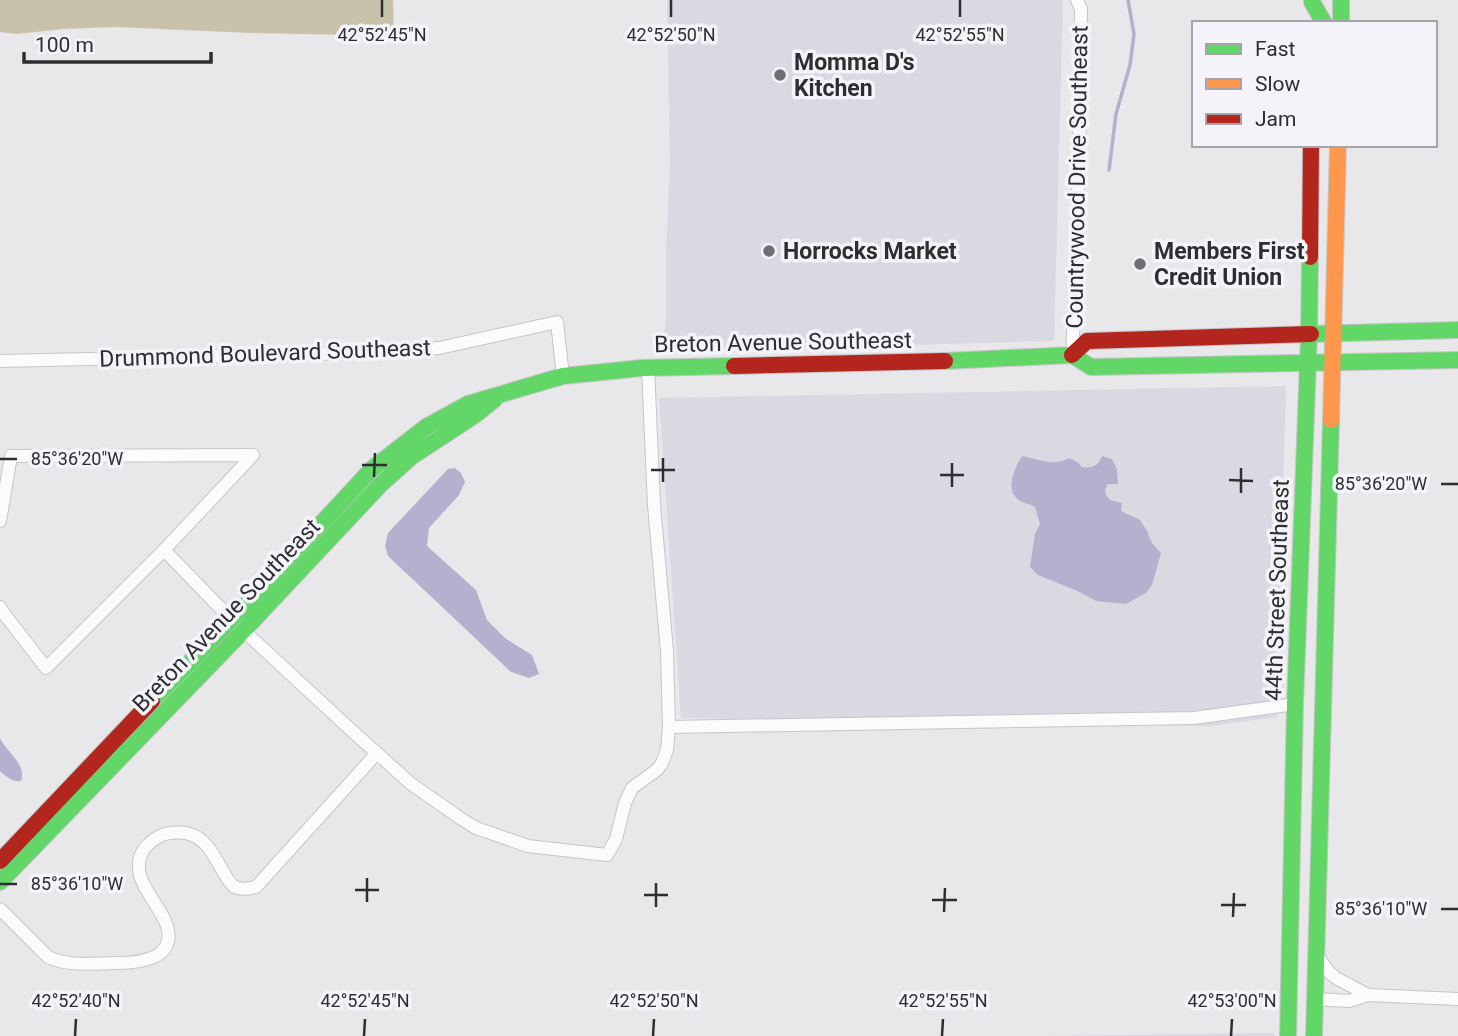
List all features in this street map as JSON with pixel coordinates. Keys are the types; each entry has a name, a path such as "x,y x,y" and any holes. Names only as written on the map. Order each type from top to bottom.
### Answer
{"main road":[{"path":"1341,0 1341,21"},
{"path":"1312,1 1312,21"},
{"path":"1312,1 1323,21"},
{"name":"44th Street Southeast","path":"1289,1036 1295,704 1309,335 1311,147"},
{"path":"1314,1036 1338,147"},
{"name":"Breton Avenue Southeast","path":"1072,355 1087,341 1458,330"},
{"path":"1123,366 1124,361 1137,350 1150,343 1171,338"},
{"name":"Breton Avenue Southeast","path":"0,861 102,752 238,625 391,475 411,457 475,415 498,396 563,376 648,368 961,361 1072,355 1091,366 1458,360"},
{"name":"Breton Avenue Southeast","path":"0,881 238,625"},
{"path":"1297,647 1308,667 1315,674 1324,676"},
{"path":"1295,704 1308,706 1314,713 1323,739"},
{"path":"1290,966 1307,994 1315,999"}],"street":[{"name":"Countrywood Drive Southeast","path":"1072,355 1080,101 1081,9 1077,0"},
{"name":"Drummond Boulevard Southeast","path":"0,361 352,353 439,348 557,322 563,376"},
{"path":"164,550 238,625 410,783 476,828 527,846 607,855 616,839 625,803 632,788 653,774 662,763 667,750 669,727 667,651 654,505 648,368"},
{"path":"0,521 11,456 253,455 164,550 46,668 0,607"},
{"path":"669,727 1194,718 1295,704"},
{"path":"0,909 54,960 70,963 120,963 154,958 163,951 168,935 164,920 138,871 140,856 147,845 159,836 170,833 191,834 200,838 208,847 231,884 238,888 256,887 377,753"},
{"path":"1316,954 1336,978 1368,995"},
{"path":"1315,999 1349,1001 1368,995 1458,999"}],"shaded area":[{"path":"0,0 393,0 394,36 117,27 17,34 0,32"},
{"path":"667,0 1063,0 1054,341 663,352 670,164"},
{"path":"1286,386 1277,717 1210,726 681,718 659,398"},
{"path":"1022,456 1052,462 1069,458 1082,467 1097,465 1102,456 1112,459 1117,469 1118,484 1108,484 1106,495 1110,500 1122,503 1121,511 1140,520 1152,543 1161,553 1152,585 1146,593 1126,604 1096,601 1038,575 1030,567 1035,534 1040,524 1035,507 1019,500 1012,490 1014,472"},
{"path":"455,468 465,482 459,495 429,528 427,546 476,590 487,620 505,638 532,655 539,674 529,678 511,672 388,556 385,546 388,533 448,469"},
{"path":"0,738 19,764 21,781 12,780 0,771"},
{"path":"1274,1033 1274,1036 1035,1036"}],"waterway":[{"path":"1109,170 1116,114 1130,65 1134,34 1128,0"}],"traffic: fast":[{"path":"1341,0 1341,21"},
{"path":"1312,2 1323,21"},
{"path":"1288,1036 1295,704 1310,257"},
{"path":"1311,334 1458,330"},
{"path":"945,361 1072,355 1091,367 1458,360"},
{"path":"152,701 372,469 426,427 468,404 563,376 642,368 734,366"},
{"path":"0,882 381,484 411,457 494,400"},
{"path":"1314,1036 1331,420"}],"traffic: slow":[{"path":"1331,420 1338,147"}],"traffic: jam":[{"path":"1310,257 1311,147"},
{"path":"1072,355 1087,341 1311,334"},
{"path":"734,366 945,361"},
{"path":"0,861 152,701"}],"place":[{"name":"Momma D's Kitchen","path":"780,75"},
{"name":"Horrocks Market","path":"769,251"},
{"name":"Members First Credit Union","path":"1140,264"}]}
